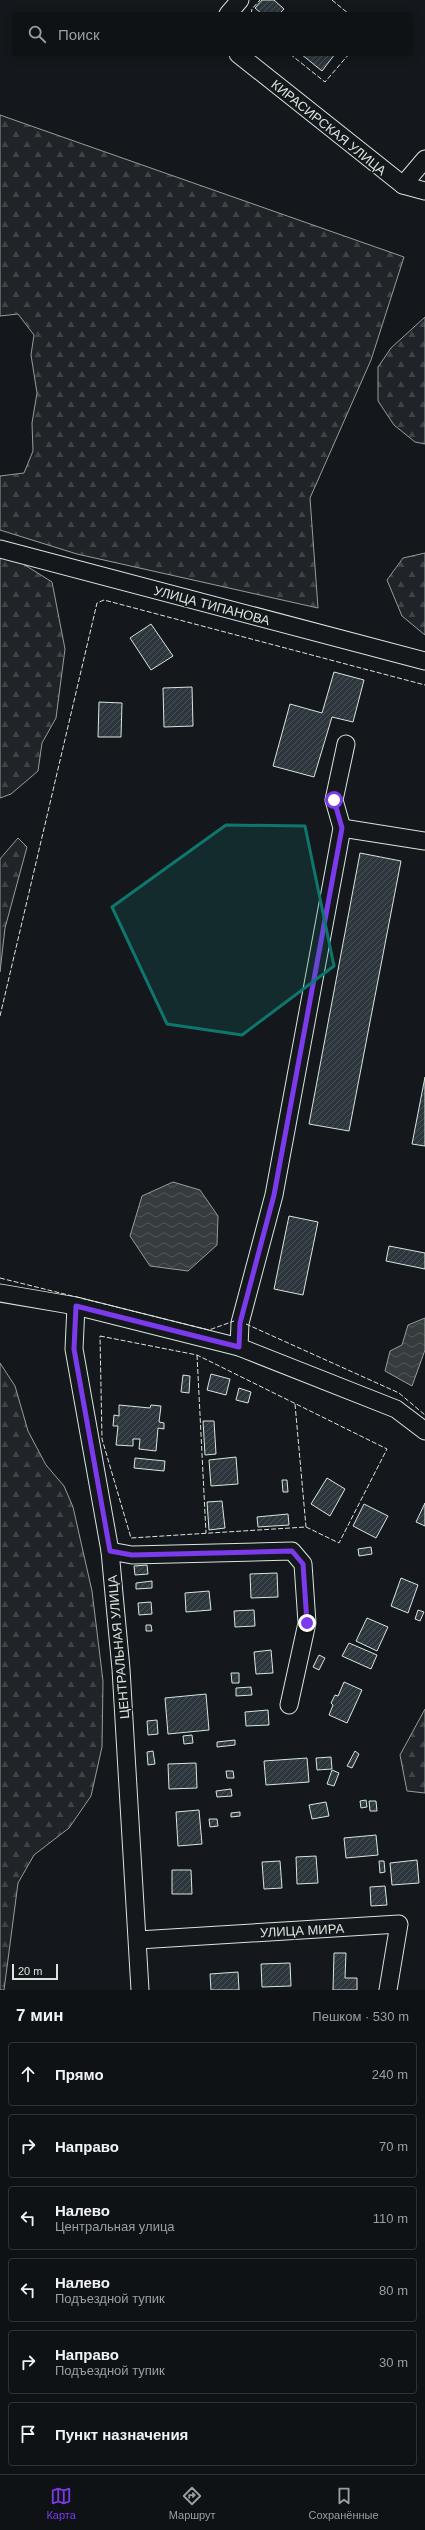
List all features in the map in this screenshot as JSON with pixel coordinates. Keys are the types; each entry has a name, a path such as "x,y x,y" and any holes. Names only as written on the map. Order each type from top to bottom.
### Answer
{"street":[{"path":"230,12 240,0"},
{"name":"КИРАСИРСКАЯ УЛИЦА","path":"241,56 403,185 425,190"},
{"path":"403,185 425,159"},
{"name":"УЛИЦА ТИПАНОВА","path":"0,550 425,661"},
{"path":"239,1347 240,1323 274,1195 342,828 334,800 346,744"},
{"path":"342,828 425,841"},
{"path":"0,1293 76,1306 239,1347 396,1410 425,1431"},
{"name":"ЦЕНТРАЛЬНАЯ УЛИЦА","path":"76,1306 74,1349 110,1551 121,1669 140,1990"},
{"path":"110,1551 132,1555 292,1551 303,1564 307,1623 289,1705"},
{"name":"УЛИЦА МИРА","path":"138,1940 399,1924 388,1990"}],"highlighted area":[{"path":"226,825 305,826 334,966 242,1035 167,1024 112,907"}],"green space":[{"path":"0,115 404,257 371,360 310,498 318,608 77,554 0,530 0,476 24,473 33,451 32,423 37,393 31,355 34,335 18,314 0,316"},
{"path":"425,317 425,444 415,442 394,425 378,401 378,367 391,348"},
{"path":"425,553 425,635 402,616 387,580 403,558"},
{"path":"0,556 20,562 52,582 65,649 56,718 42,743 38,771 11,794 0,798"},
{"path":"18,838 27,847 5,928 0,972 0,859"},
{"path":"0,1363 15,1386 28,1431 46,1465 64,1486 73,1507 92,1591 103,1681 102,1747 91,1796 69,1828 34,1855 18,1883 4,1990 0,1990"},
{"path":"425,1709 425,1793 407,1791 400,1755"}],"water":[{"path":"173,1182 200,1190 218,1216 217,1245 188,1271 150,1266 130,1236 142,1196"},
{"path":"425,1318 425,1350 412,1386 385,1371 390,1351 402,1345 408,1325"}],"building":[{"path":"262,0 274,0 284,9 281,12 260,12 255,8"},
{"path":"303,56 333,56 322,71"},
{"path":"151,624 173,656 151,670 130,638"},
{"path":"334,672 364,680 353,722 332,717 314,777 273,766 290,704 322,713"},
{"path":"192,687 193,726 164,727 163,688"},
{"path":"99,702 122,703 121,737 98,737"},
{"path":"360,853 401,861 349,1131 309,1124"},
{"path":"425,1077 425,1146 412,1144"},
{"path":"289,1216 318,1222 303,1295 274,1289"},
{"path":"389,1246 425,1253 425,1269 386,1261"},
{"path":"211,1374 230,1379 226,1395 207,1390"},
{"path":"183,1375 190,1376 189,1393 181,1392"},
{"path":"239,1388 251,1392 248,1403 236,1400"},
{"path":"119,1405 150,1408 151,1405 161,1406 159,1422 164,1423 164,1429 158,1428 156,1451 139,1449 140,1439 133,1439 133,1446 116,1445 118,1426 113,1426 114,1415 119,1416"},
{"path":"203,1421 214,1421 216,1454 205,1455"},
{"path":"236,1457 238,1484 211,1486 209,1460"},
{"path":"135,1458 165,1461 164,1471 134,1468"},
{"path":"327,1478 345,1489 330,1516 311,1504"},
{"path":"282,1480 287,1480 288,1492 283,1492"},
{"path":"222,1501 225,1528 209,1530 207,1502"},
{"path":"425,1503 425,1526 416,1522"},
{"path":"364,1504 388,1516 376,1538 353,1526"},
{"path":"288,1514 289,1525 258,1527 257,1517"},
{"path":"371,1547 372,1554 359,1556 358,1549"},
{"path":"147,1565 148,1574 135,1575 134,1566"},
{"path":"277,1573 278,1597 251,1598 250,1574"},
{"path":"401,1578 418,1585 408,1613 391,1606"},
{"path":"152,1581 152,1588 136,1589 136,1583"},
{"path":"209,1591 211,1610 186,1612 185,1593"},
{"path":"151,1602 152,1614 139,1615 138,1603"},
{"path":"254,1610 255,1626 235,1627 234,1611"},
{"path":"418,1610 424,1612 420,1621 415,1619"},
{"path":"367,1618 388,1627 377,1651 356,1641"},
{"path":"146,1625 151,1625 152,1631 146,1631"},
{"path":"349,1643 377,1655 371,1669 342,1656"},
{"path":"271,1650 273,1673 256,1674 254,1652"},
{"path":"319,1655 325,1658 319,1670 313,1667"},
{"path":"231,1673 239,1673 239,1683 232,1683"},
{"path":"344,1682 362,1690 347,1723 329,1715 333,1705 331,1703 335,1695 338,1696"},
{"path":"251,1687 252,1695 236,1696 236,1688"},
{"path":"206,1694 209,1730 168,1734 165,1698"},
{"path":"268,1710 269,1725 246,1726 245,1712"},
{"path":"157,1720 158,1734 148,1735 147,1721"},
{"path":"192,1735 193,1743 184,1744 183,1736"},
{"path":"235,1740 235,1745 217,1747 217,1742"},
{"path":"153,1751 155,1764 148,1765 147,1752"},
{"path":"355,1751 359,1754 352,1768 347,1766"},
{"path":"331,1757 332,1769 317,1770 316,1758"},
{"path":"307,1758 309,1782 266,1785 264,1761"},
{"path":"196,1763 197,1788 169,1789 168,1764"},
{"path":"332,1770 339,1773 334,1786 327,1784"},
{"path":"226,1771 233,1771 234,1778 227,1778"},
{"path":"231,1789 232,1796 217,1797 216,1791"},
{"path":"366,1800 367,1807 361,1808 360,1801"},
{"path":"369,1801 376,1801 377,1811 370,1811"},
{"path":"326,1802 329,1816 312,1819 309,1805"},
{"path":"199,1810 202,1844 178,1846 176,1812"},
{"path":"240,1812 240,1816 231,1817 231,1813"},
{"path":"209,1819 217,1819 218,1826 210,1827"},
{"path":"376,1835 378,1855 346,1858 344,1838"},
{"path":"316,1856 318,1883 297,1884 296,1857"},
{"path":"417,1860 419,1883 392,1885 390,1863"},
{"path":"280,1861 282,1888 264,1889 262,1862"},
{"path":"379,1861 384,1861 385,1872 380,1873"},
{"path":"172,1870 191,1870 192,1894 172,1894"},
{"path":"385,1886 387,1905 371,1906 370,1887"},
{"path":"334,1953 346,1953 345,1978 357,1978 357,1990 333,1990"},
{"path":"290,1963 291,1986 262,1987 261,1964"},
{"path":"238,1972 239,1990 211,1990 210,1974"}],"fence":[{"path":"251,12 252,9 260,0"},
{"path":"332,0 347,12"},
{"path":"292,56 325,82 347,56"},
{"path":"0,1016 97,603 104,600 425,685"},
{"path":"0,1278 209,1330 234,1321"},
{"path":"246,1324 399,1393 425,1415"},
{"path":"100,1336 197,1355 387,1449 339,1543 306,1527 131,1538 102,1439 100,1336"},
{"path":"197,1355 206,1533"},
{"path":"295,1404 306,1527"}],"route":[{"path":"307,1623 303,1564 292,1551 132,1555 110,1551 74,1349 76,1306 239,1347 240,1323 274,1195 342,828 334,800"}]}
